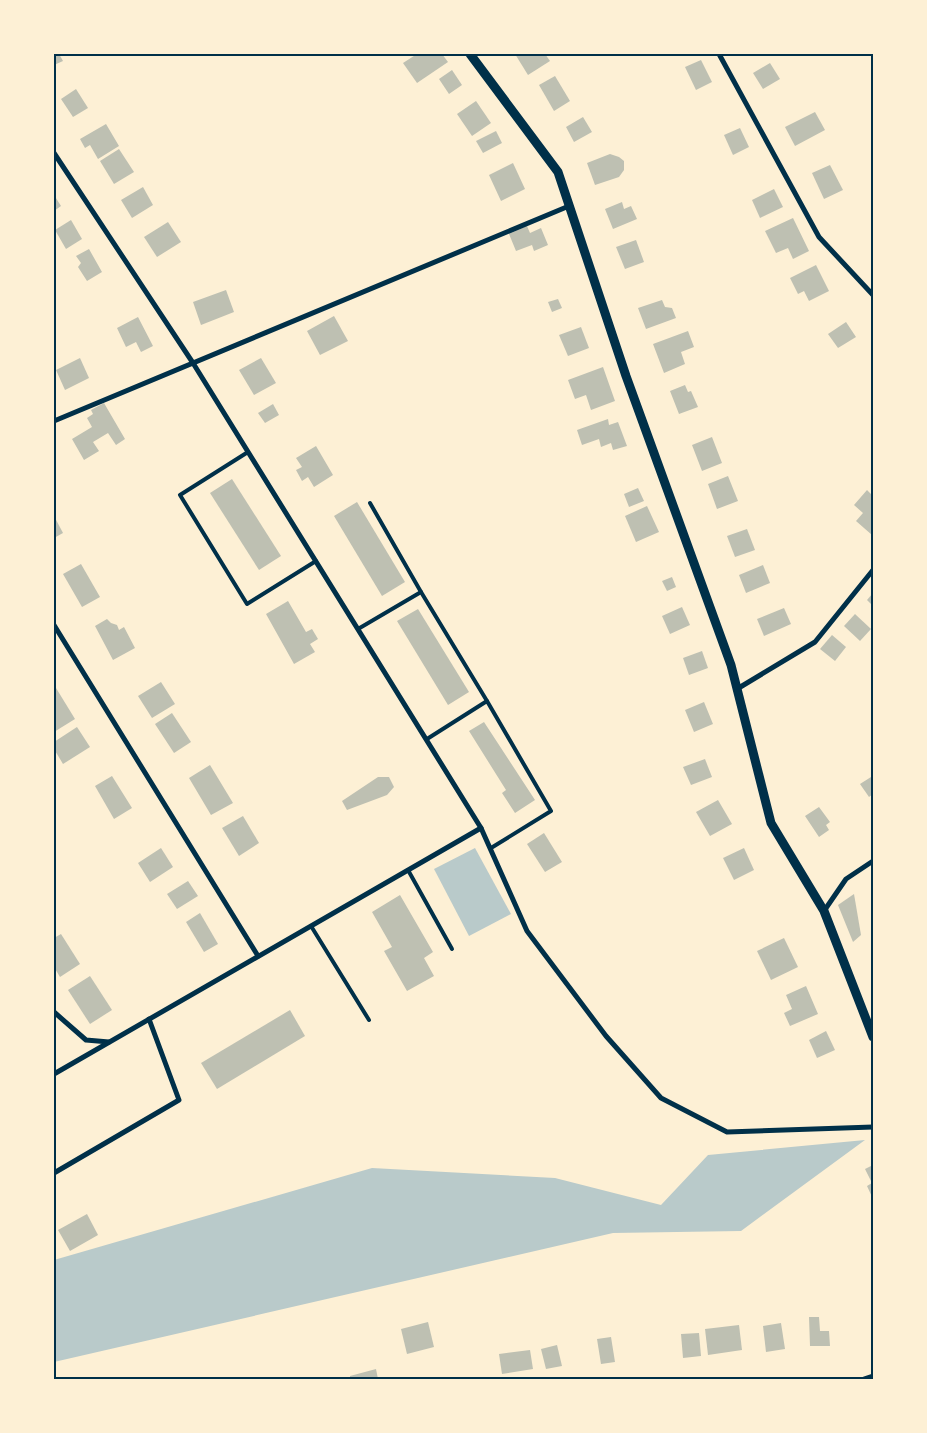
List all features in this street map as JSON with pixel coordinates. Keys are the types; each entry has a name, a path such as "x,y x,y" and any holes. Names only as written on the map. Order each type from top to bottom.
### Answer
{"street":[{"path":"470,54 558,172 626,376 731,665 771,823 824,911 873,1037"},
{"path":"719,54 819,237 873,295"},
{"path":"54,153 193,363 481,828 527,931 606,1036 661,1098 727,1132 873,1127"},
{"path":"54,421 569,206"},
{"path":"737,689 814,642 873,570"},
{"path":"54,625 258,956"},
{"path":"54,1074 481,828"},
{"path":"824,911 846,879 873,861"},
{"path":"54,1012 86,1040 109,1042"},
{"path":"54,1173 179,1100 149,1019"},
{"path":"864,1379 873,1376"}],"lane":[{"path":"248,452 180,495 246,604 316,561"},
{"path":"370,503 551,811 491,848"},
{"path":"358,629 421,592"},
{"path":"426,739 487,701"},
{"path":"408,870 452,950"},
{"path":"311,926 368,1020"}],"shaded area":[{"path":"475,848 511,914 469,936 434,869"},
{"path":"865,1140 741,1231 613,1233 54,1362 54,1260 372,1168 555,1178 661,1205 708,1155"}],"building":[{"path":"54,54 59,54 63,61 54,65"},
{"path":"417,54 442,54 448,62 417,83 403,63"},
{"path":"515,54 545,54 550,61 528,75"},
{"path":"701,60 712,82 696,90 685,67"},
{"path":"770,63 780,79 763,89 753,73"},
{"path":"452,70 462,85 449,94 439,79"},
{"path":"555,76 570,101 554,111 539,85"},
{"path":"76,89 88,108 73,117 61,99"},
{"path":"476,101 491,123 472,136 457,114"},
{"path":"815,112 825,130 795,146 785,127"},
{"path":"583,117 592,132 574,142 566,127"},
{"path":"106,124 119,146 98,159 90,145 85,148 80,139"},
{"path":"740,128 749,147 733,155 724,135"},
{"path":"496,131 502,143 483,153 476,141"},
{"path":"119,149 134,172 114,184 100,161"},
{"path":"610,154 624,161 624,170 619,177 595,185 587,163"},
{"path":"513,163 525,189 501,201 489,175"},
{"path":"830,165 843,190 824,199 812,173"},
{"path":"143,187 153,205 132,218 121,200"},
{"path":"774,189 783,207 760,218 752,200"},
{"path":"54,195 61,206 54,211"},
{"path":"622,202 624,209 631,206 637,219 613,229 605,209"},
{"path":"793,218 809,251 793,259 788,248 776,253 765,231"},
{"path":"71,220 82,239 66,249 55,230"},
{"path":"168,222 181,242 157,257 144,237"},
{"path":"527,226 530,233 541,228 548,245 534,251 532,245 516,251 509,234"},
{"path":"636,240 644,262 625,269 616,247"},
{"path":"89,249 102,272 87,281 78,267 81,263 76,256"},
{"path":"816,265 829,291 809,301 804,291 798,294 790,278"},
{"path":"226,290 234,312 201,325 193,302"},
{"path":"558,299 562,308 552,312 548,302"},
{"path":"662,300 665,307 672,308 676,318 646,329 638,308"},
{"path":"334,316 348,341 320,355 307,331"},
{"path":"138,317 153,346 141,352 136,342 126,347 117,328"},
{"path":"846,322 856,337 838,348 828,334"},
{"path":"581,327 589,348 568,356 559,335"},
{"path":"688,331 694,347 681,352 685,364 664,373 653,344"},
{"path":"80,358 89,378 65,390 56,370"},
{"path":"261,358 276,383 254,395 239,370"},
{"path":"603,367 615,401 591,410 586,395 575,399 568,380"},
{"path":"685,385 688,392 691,391 698,407 679,414 670,391"},
{"path":"104,403 125,439 116,445 108,433 93,442 99,451 84,460 72,439 92,427 87,418 93,414 91,410"},
{"path":"273,404 279,415 265,423 258,413"},
{"path":"608,419 609,425 618,422 627,446 613,450 611,443 601,447 599,439 582,445 577,430"},
{"path":"712,437 722,463 702,471 692,445"},
{"path":"316,446 333,475 314,487 308,477 302,481 296,470 302,467 296,458"},
{"path":"728,476 738,501 717,509 708,484"},
{"path":"232,479 281,556 259,570 210,493"},
{"path":"638,488 644,501 629,507 624,494"},
{"path":"867,490 873,496 872,535 856,521 863,513 854,505"},
{"path":"357,502 405,582 382,596 334,516"},
{"path":"647,506 659,532 636,542 625,516"},
{"path":"54,516 63,533 54,538"},
{"path":"747,529 755,550 735,557 727,536"},
{"path":"81,564 100,597 82,607 63,574"},
{"path":"763,565 770,583 746,593 739,575"},
{"path":"672,577 676,587 667,591 662,581"},
{"path":"873,593 873,606 867,600"},
{"path":"288,601 306,632 312,629 318,639 310,644 315,652 294,664 266,614"},
{"path":"682,607 690,625 670,634 662,616"},
{"path":"784,608 791,624 764,636 757,619"},
{"path":"418,609 469,692 448,705 397,621"},
{"path":"855,614 871,629 860,641 844,626"},
{"path":"107,619 117,625 119,630 124,627 135,648 113,660 95,626"},
{"path":"832,635 846,647 835,661 820,649"},
{"path":"702,651 708,668 689,675 683,658"},
{"path":"161,682 175,704 152,718 138,696"},
{"path":"56,688 75,719 54,732 54,690"},
{"path":"704,702 713,724 694,732 685,710"},
{"path":"172,713 191,742 174,753 155,724"},
{"path":"484,722 535,800 515,813 502,793 506,790 469,731"},
{"path":"77,727 90,747 63,764 54,749 54,742"},
{"path":"705,759 712,777 691,785 683,767"},
{"path":"210,765 233,803 211,815 189,778"},
{"path":"112,776 132,808 114,819 95,786"},
{"path":"378,777 389,777 394,787 387,795 347,810 342,801"},
{"path":"871,777 873,780 873,794 869,797 860,784"},
{"path":"718,800 732,824 710,836 696,812"},
{"path":"819,807 830,822 826,825 829,830 819,837 805,816"},
{"path":"243,816 259,843 239,856 222,828"},
{"path":"544,833 562,862 545,872 527,844"},
{"path":"161,848 173,867 150,882 138,863"},
{"path":"744,848 754,870 734,880 723,858"},
{"path":"188,881 198,896 177,909 167,894"},
{"path":"854,894 861,935 853,942 838,905"},
{"path":"400,895 433,952 424,958 434,976 407,991 384,951 392,947 372,912"},
{"path":"200,913 218,944 204,952 186,922"},
{"path":"61,934 80,964 60,977 54,967 54,938"},
{"path":"784,938 798,967 771,980 757,951"},
{"path":"90,976 112,1010 90,1024 68,990"},
{"path":"806,986 818,1014 790,1026 784,1013 792,1009 786,995"},
{"path":"290,1010 305,1036 217,1089 201,1063"},
{"path":"826,1031 835,1050 817,1058 809,1040"},
{"path":"873,1165 873,1199 867,1186 872,1183 865,1169"},
{"path":"87,1214 98,1235 70,1251 58,1230"},
{"path":"809,1317 819,1317 820,1331 829,1331 830,1346 810,1346"},
{"path":"428,1322 434,1347 407,1354 401,1329"},
{"path":"781,1323 785,1349 766,1352 763,1326"},
{"path":"739,1325 742,1350 708,1355 705,1329"},
{"path":"699,1333 701,1356 683,1358 681,1334"},
{"path":"611,1337 615,1362 601,1364 597,1339"},
{"path":"557,1345 562,1366 546,1369 541,1349"},
{"path":"530,1350 533,1369 502,1374 499,1354"},
{"path":"376,1369 378,1379 350,1379 350,1376"}]}
